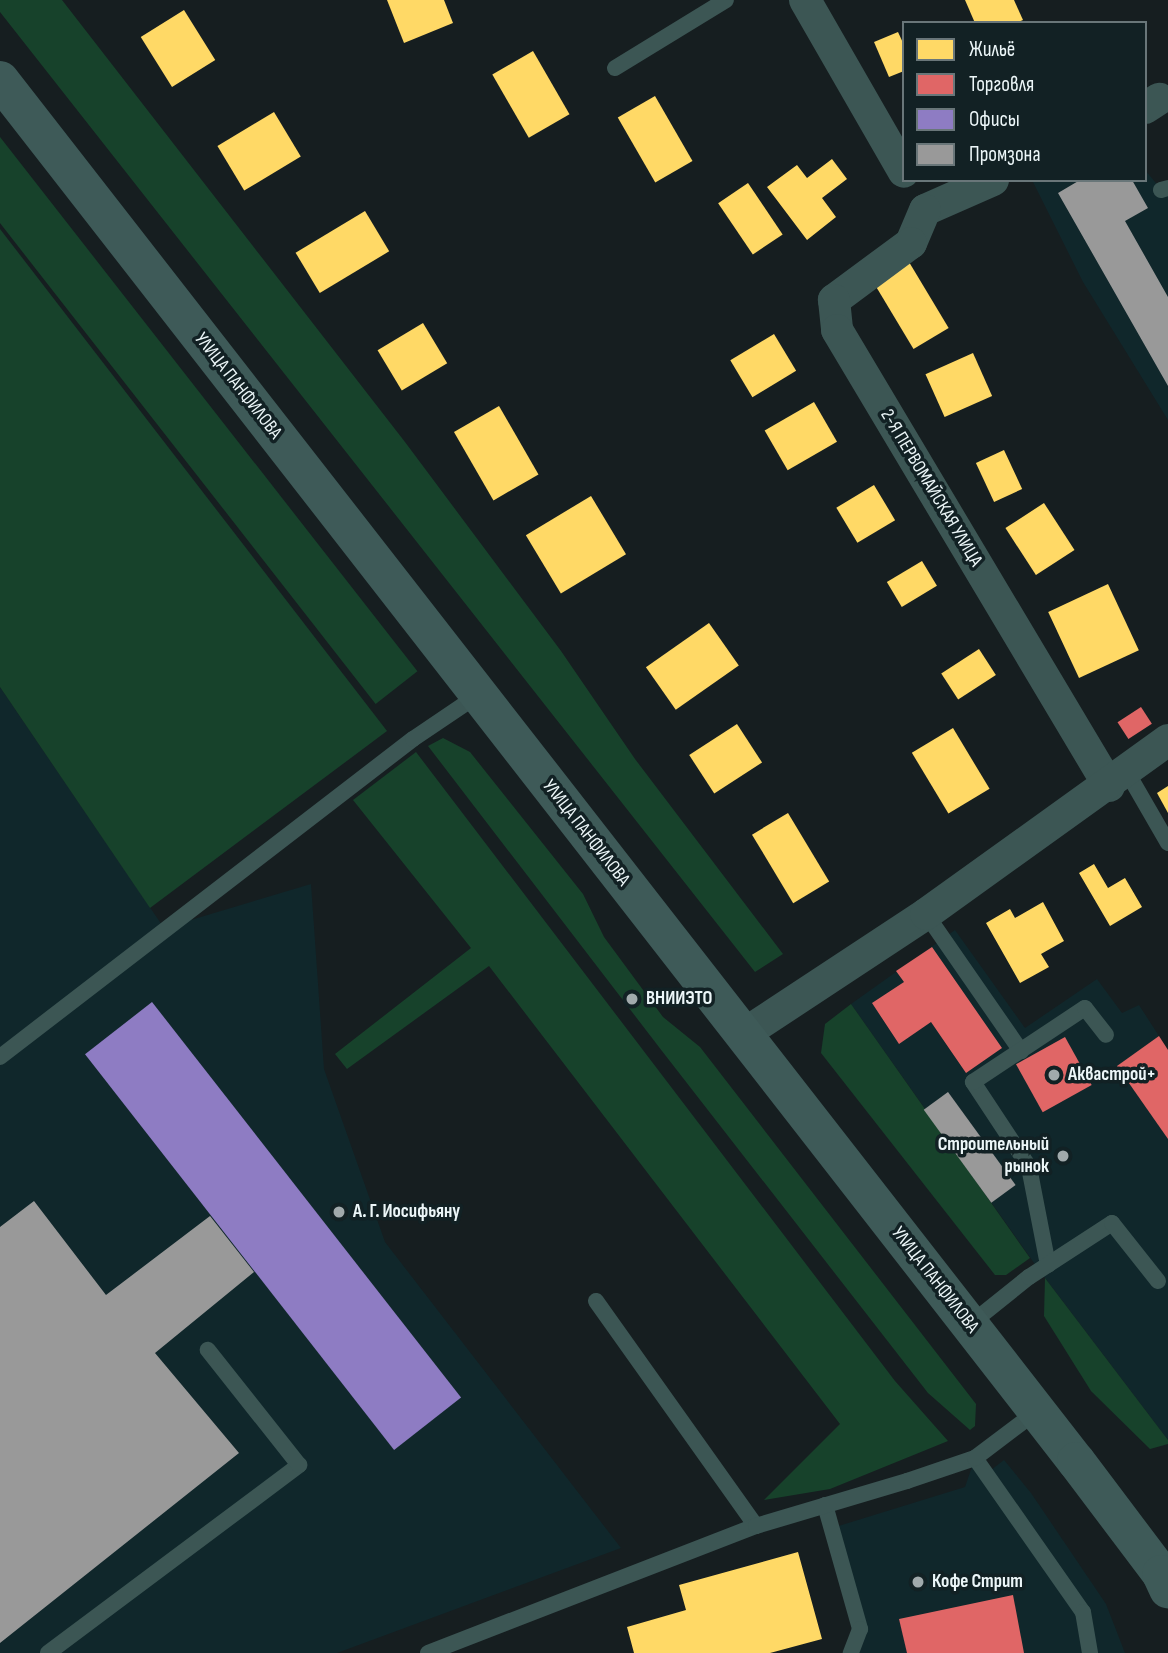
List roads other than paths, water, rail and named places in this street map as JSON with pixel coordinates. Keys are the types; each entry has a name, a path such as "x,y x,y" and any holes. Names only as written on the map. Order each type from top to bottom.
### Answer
{"main road":[{"name":"УЛИЦА ПАНФИЛОВА","path":"0,80 744,1034 1166,1581"}],"street":[{"path":"805,0 902,169"},
{"path":"909,182 925,210 988,182"},
{"name":"2-Я ПЕРВОМАЙСКАЯ УЛИЦА","path":"925,210 911,243 834,300 836,330 1118,779"},
{"path":"744,1034 926,914 1118,779 1168,740"}],"lane":[{"path":"615,68 726,0"},
{"path":"0,1057 394,754 478,695"},
{"path":"1118,779 1168,843"},
{"path":"926,914 1021,1051"},
{"path":"1048,1265 1029,1167 973,1083 1085,1008 1106,1035"},
{"path":"969,1325 1048,1265 1112,1223 1158,1280"},
{"path":"596,1301 756,1526"},
{"path":"48,1653 299,1465 208,1350"},
{"path":"428,1653 756,1526 975,1458 1037,1412"},
{"path":"975,1458 1083,1612 1090,1653"},
{"path":"825,1505 860,1629 851,1653"}],"place":[{"name":"ВНИИЭТО","path":"632,999"},
{"name":"Аквастрой+","path":"1054,1075"},
{"name":"Строительный рынок","path":"1063,1156"},
{"name":"А. Г. Иосифьяну","path":"339,1212"},
{"name":"Кофе Стрит","path":"918,1582"}]}
